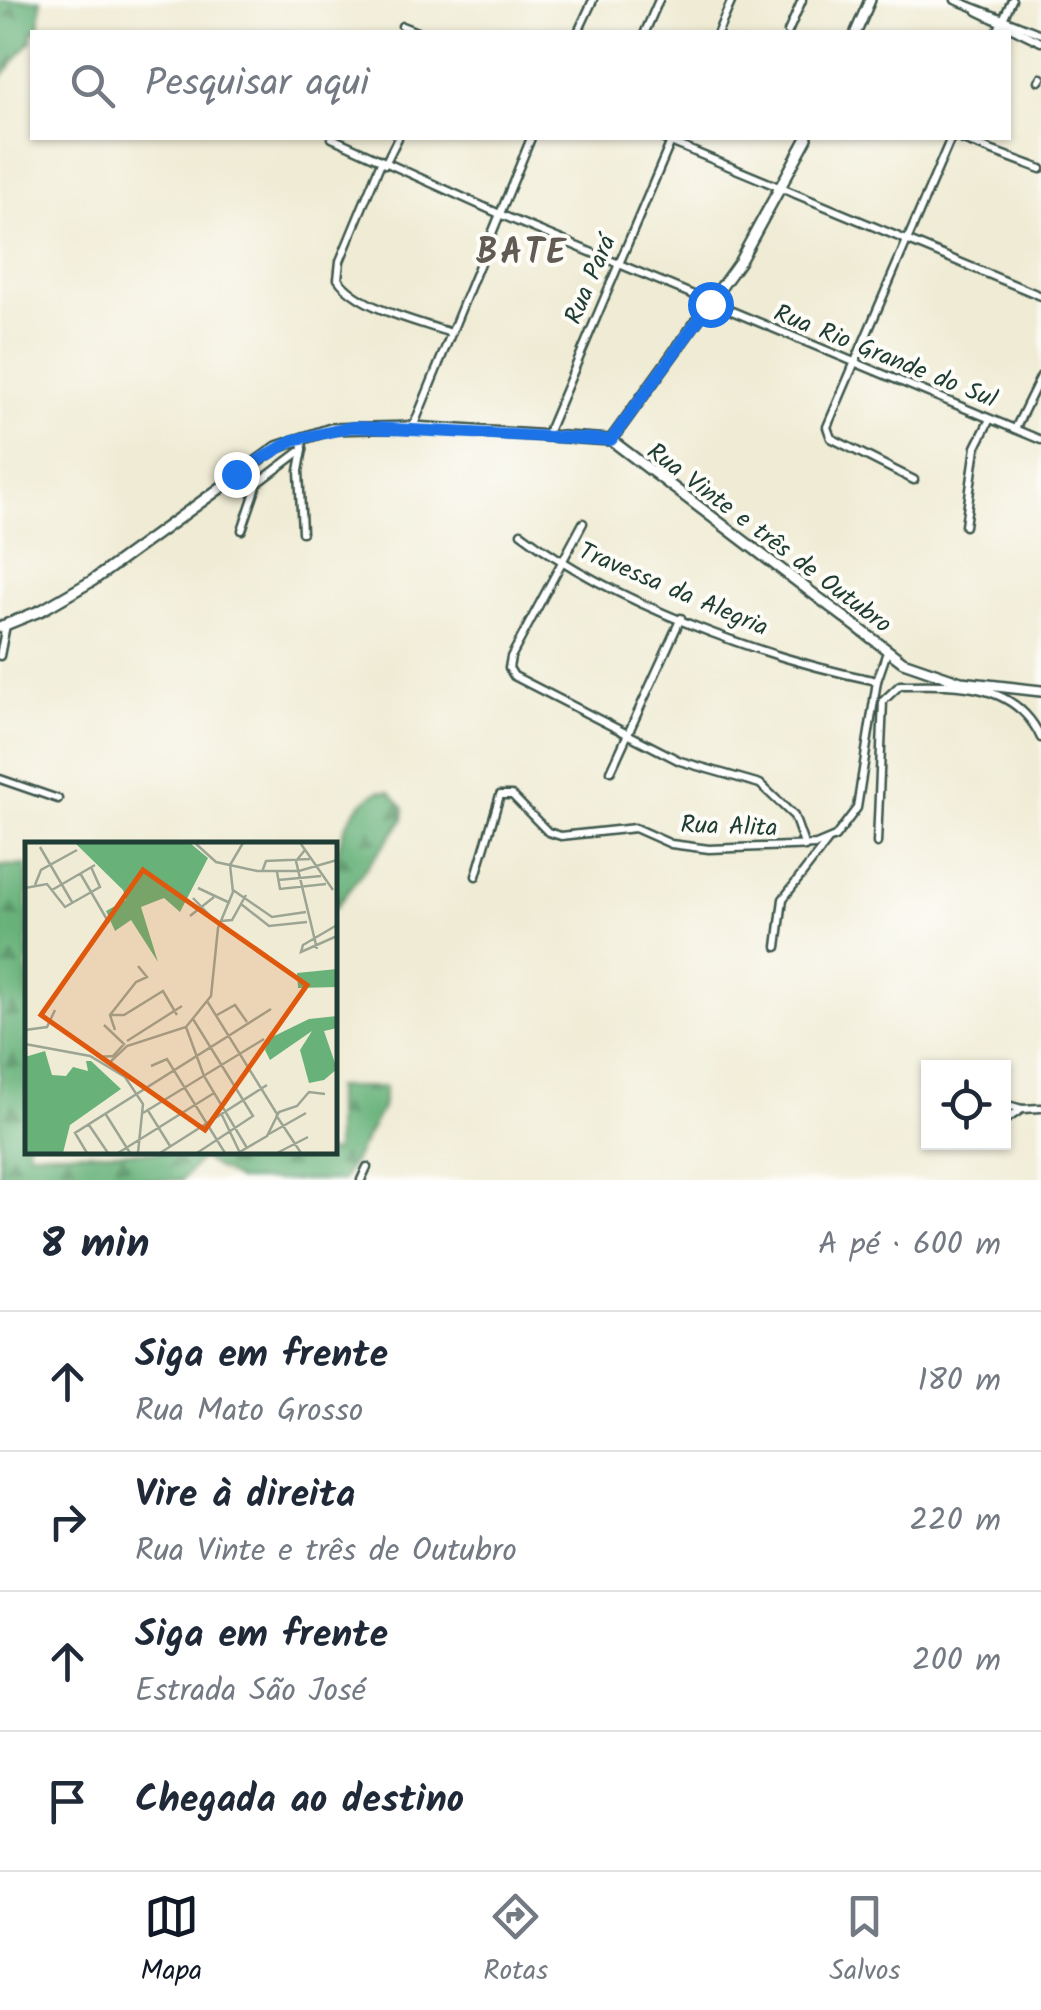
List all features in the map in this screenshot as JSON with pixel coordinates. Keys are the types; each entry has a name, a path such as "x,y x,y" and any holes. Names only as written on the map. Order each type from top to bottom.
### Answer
{"street":[{"path":"579,30 593,0"},
{"path":"645,30 659,0"},
{"path":"719,30 732,0"},
{"path":"789,30 802,0"},
{"path":"857,30 870,0"},
{"path":"955,0 1041,42"},
{"path":"1001,24 1012,0"},
{"path":"1001,24 1041,34"},
{"path":"402,26 412,30"},
{"name":"Rua Rio Grande do Sul","path":"336,140 497,214 1041,440"},
{"path":"397,140 383,163 336,274 347,290 448,332"},
{"path":"413,427 448,332 529,140"},
{"path":"671,140 1041,296"},
{"name":"Rua Pará","path":"546,437 671,140"},
{"path":"611,440 710,304 782,188 806,140"},
{"path":"914,480 830,438 827,427 910,240 949,140"},
{"path":"964,140 1041,168"},
{"path":"1015,429 1041,376"},
{"path":"965,526 970,474 990,419"},
{"name":"Rua Vinte e três de Outubro","path":"3,626 92,581 277,447 302,436 352,427 413,427 611,440 888,652 916,668 961,682 1041,691"},
{"path":"302,436 302,532"},
{"path":"242,530 258,483 303,449"},
{"path":"583,524 508,664 521,681 626,736 680,760 770,790 794,816 806,848"},
{"name":"Travessa da Alegria","path":"521,533 561,563 680,618 740,643 876,681"},
{"path":"611,771 680,618"},
{"path":"0,656 3,626"},
{"path":"777,948 783,899 828,840 847,826 857,808 876,681 888,652"},
{"path":"878,844 883,701 900,685 998,693 1030,713 1041,738"},
{"path":"0,779 58,799"},
{"name":"Rua Alita","path":"476,876 498,796 512,794 548,832 561,836 635,828 690,848 806,848 828,840"},
{"path":"1011,1106 1022,1110"},
{"path":"1011,1116 1022,1110 1041,1108"},
{"path":"362,1180 368,1167"}],"green space":[{"path":"0,0 41,0 39,30 30,30 30,42 0,79"},
{"path":"379,791 390,792 404,809 403,820 338,904 340,842 353,813"},
{"path":"25,865 25,1155 338,1155 338,1087 385,1087 382,1108 343,1180 238,1180 201,1158 182,1180 0,1180 0,866"}],"district":[{"name":"BATE","path":"522,251"}],"route":[{"path":"236,474 293,440 352,427 413,427 611,440 710,304"}]}
